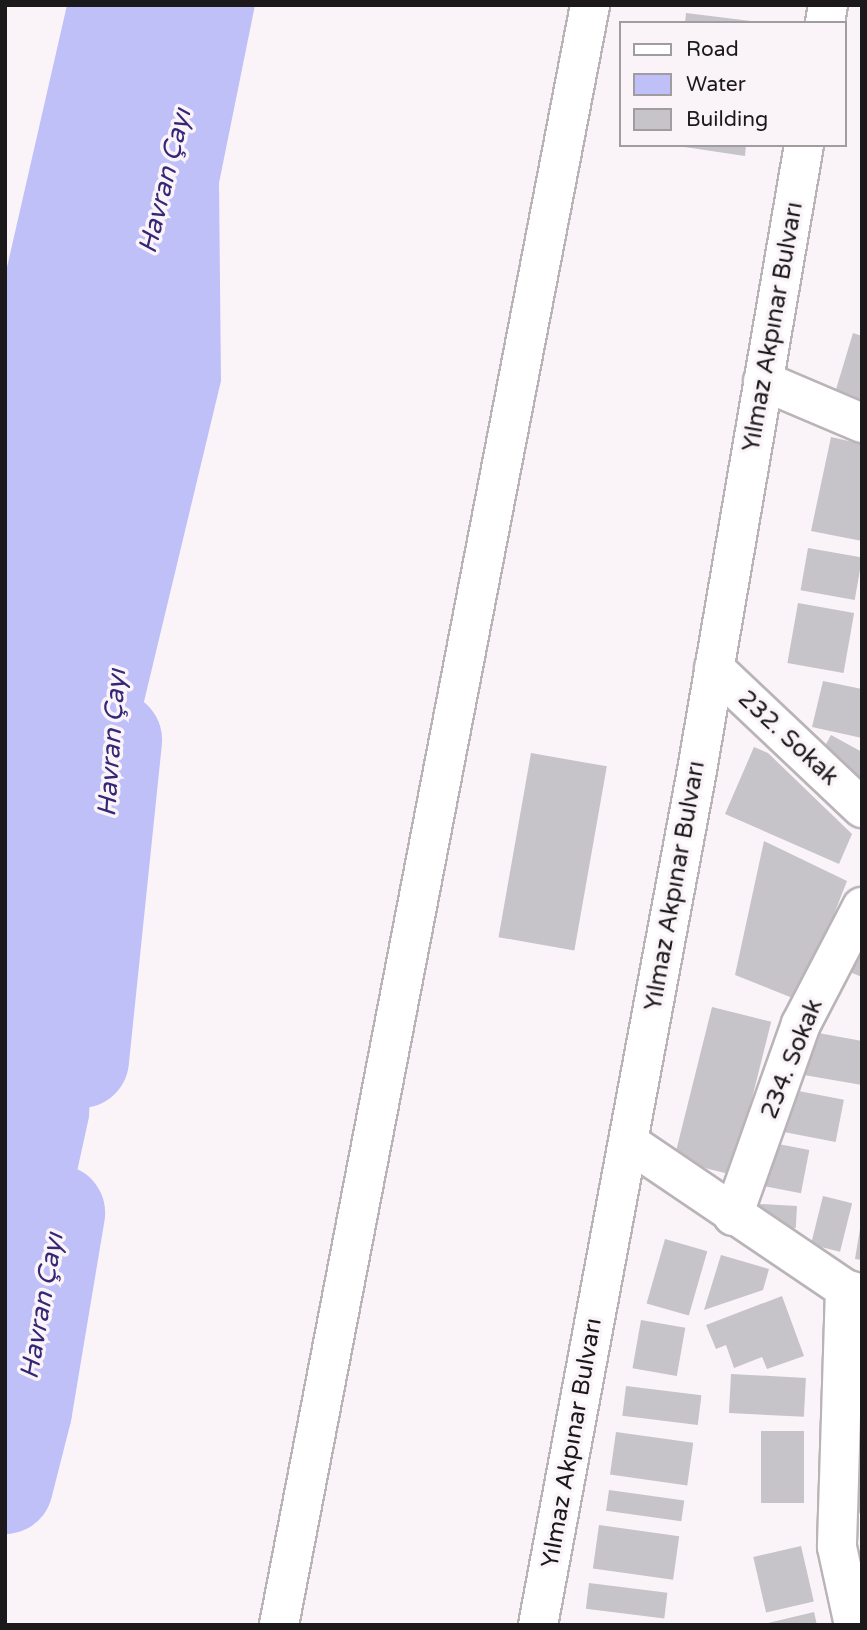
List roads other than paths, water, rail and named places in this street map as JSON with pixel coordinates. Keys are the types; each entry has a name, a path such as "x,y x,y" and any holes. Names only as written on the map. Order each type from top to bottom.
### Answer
{"street":[{"path":"279,1625 590,5"},
{"name":"Yılmaz Akpınar Bulvarı","path":"538,1625 714,668 804,147"},
{"path":"763,381 862,423"},
{"name":"232. Sokak","path":"714,668 862,808"},
{"name":"234. Sokak","path":"733,1216 801,1024 862,907"},
{"path":"628,1142 733,1216 853,1292 837,1546 854,1625"}],"water":[{"path":"67,5 255,5 219,183 221,381 99,889 89,1117 45,1317 5,1413 5,276"}],"waterway":[{"name":"Havran Çayı","path":"81,1060 114,740"},
{"name":"Havran Çayı","path":"5,1486 24,1411 57,1213"}]}
